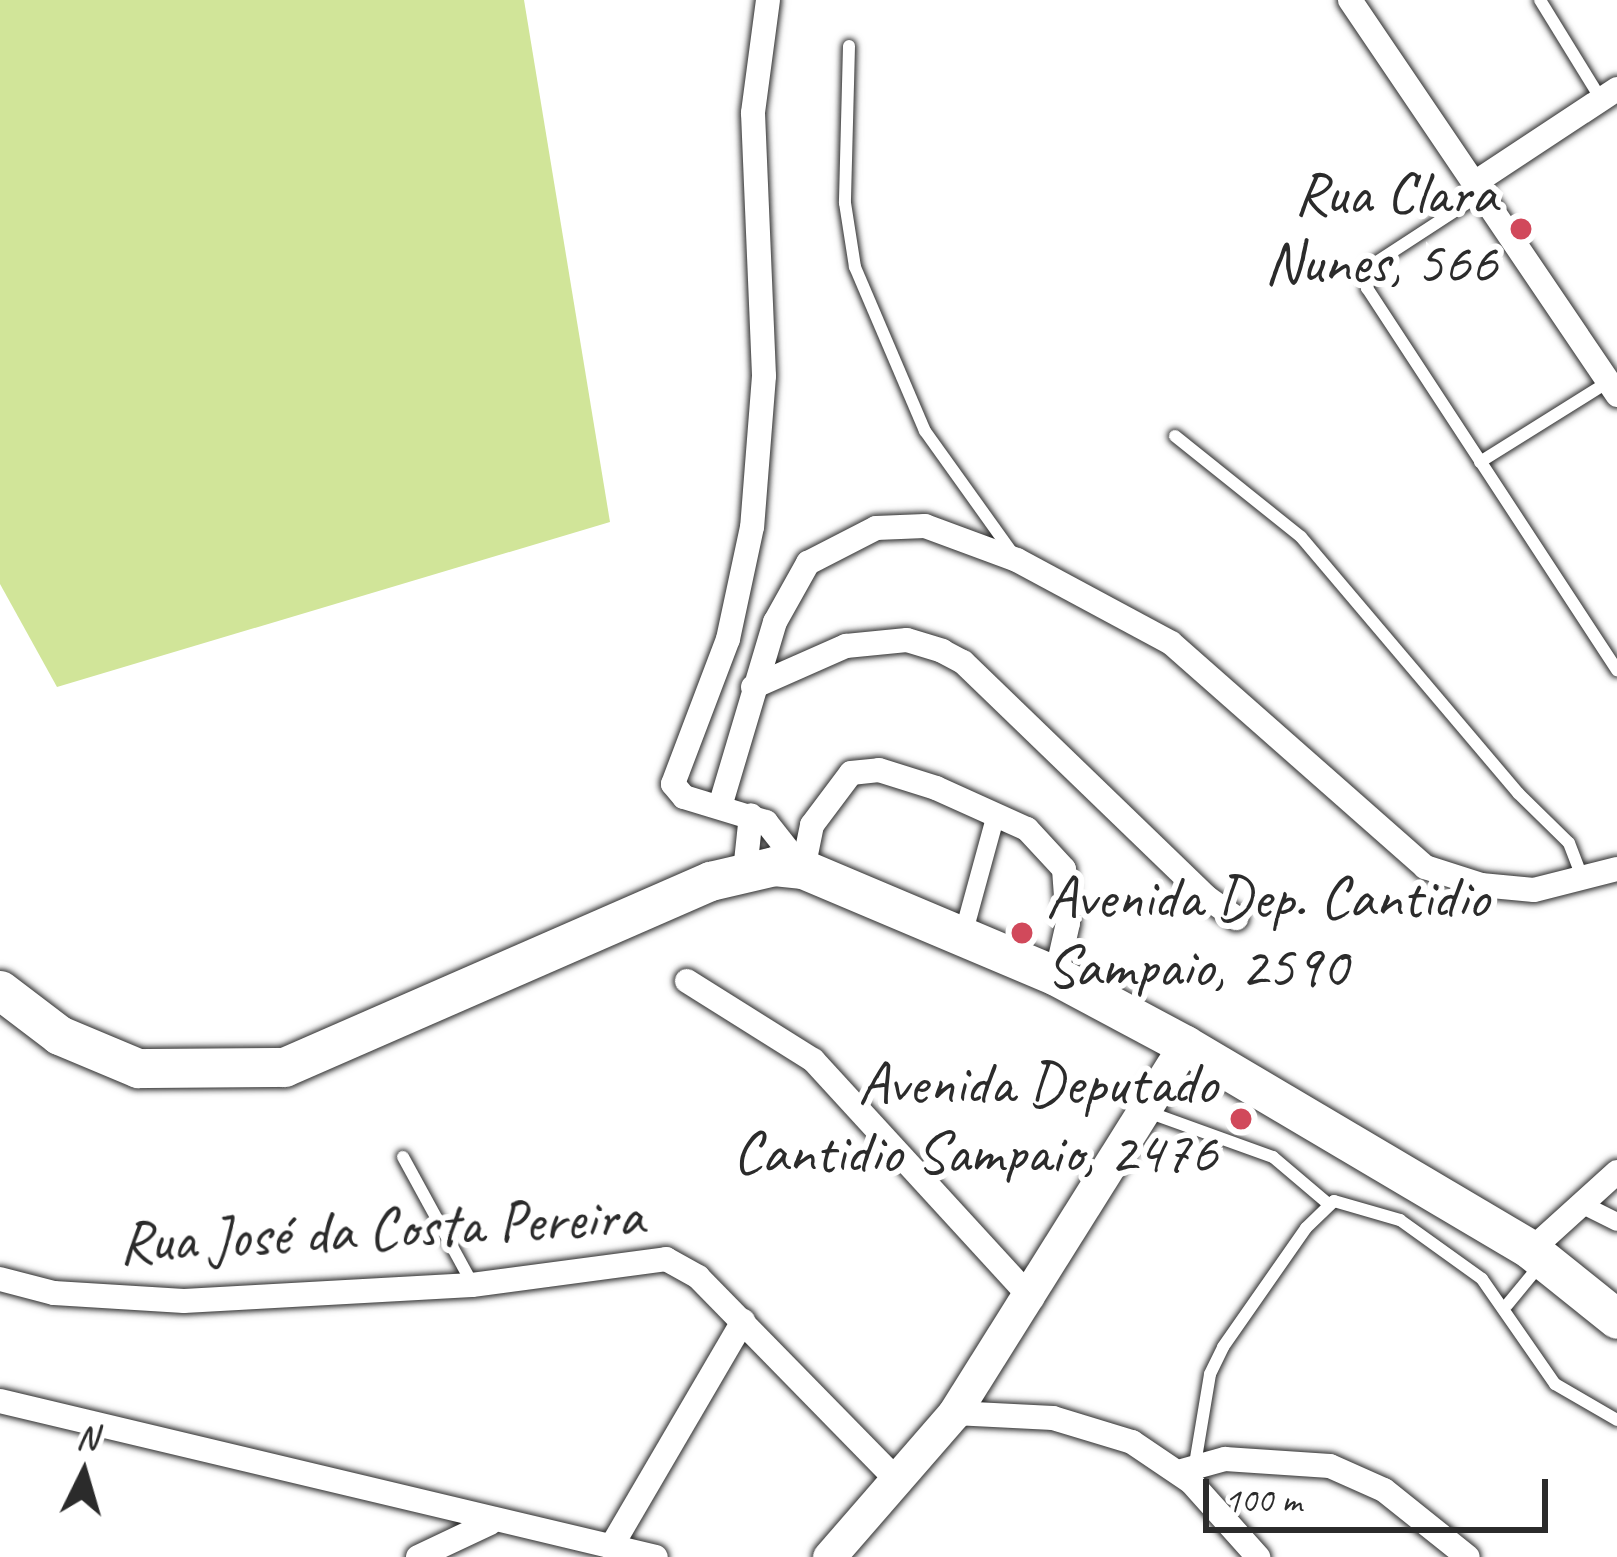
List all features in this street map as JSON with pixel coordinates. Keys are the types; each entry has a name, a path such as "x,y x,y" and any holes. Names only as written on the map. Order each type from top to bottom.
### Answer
{"main road":[{"path":"0,990 59,1035 138,1068 284,1067 745,871 803,869 1056,976 1185,1045 1538,1255 1617,1319"}],"street":[{"path":"768,0 753,113 764,376 757,482 728,639 674,772 675,792 752,815 803,869"},
{"path":"1350,0 1611,377"},
{"path":"1479,188 1611,97"},
{"path":"708,801 790,586 839,541 876,528 925,526 1017,560 1122,612 1214,674 1349,807 1425,867 1508,889 1583,880 1617,869"},
{"path":"753,688 846,646 907,640 942,651 963,662 1206,898 1236,918"},
{"path":"803,869 820,812 842,779 861,770 914,780 996,814 1027,829 1064,868 1069,923 1056,976"},
{"path":"963,935 996,814"},
{"path":"745,871 752,815"},
{"path":"687,981 813,1060 1032,1299"},
{"path":"829,1557 954,1413 1032,1299 1185,1045"},
{"path":"1538,1255 1579,1203 1617,1172"},
{"path":"1579,1203 1617,1222"},
{"name":"Rua José da Costa Pereira","path":"0,1279 127,1300 473,1284 651,1257 698,1277 897,1480"},
{"path":"611,1547 743,1321"},
{"path":"0,1401 490,1523 656,1557"},
{"path":"954,1413 1006,1411 1098,1429 1187,1468 1298,1461 1346,1472 1468,1557"},
{"path":"1187,1468 1258,1557"},
{"path":"418,1557 490,1523"}],"lane":[{"path":"1540,0 1611,97"},
{"path":"849,46 845,203 866,300 925,431 1017,560"},
{"path":"1479,188 1366,274 1373,301 1617,670"},
{"path":"1480,462 1611,377"},
{"path":"1174,436 1301,537 1518,793 1569,843 1583,880"},
{"path":"1146,1112 1274,1157 1326,1202 1400,1220 1507,1305 1558,1387 1617,1420"},
{"path":"403,1156 473,1284"},
{"path":"1187,1468 1210,1374 1223,1347 1326,1202"},
{"path":"1507,1305 1538,1255"}],"green space":[{"path":"0,0 524,0 610,522 57,687 0,584"}],"place":[{"name":"Rua Clara Nunes, 566","path":"1521,229"},
{"name":"Avenida Dep. Cantidio Sampaio, 2590","path":"1022,933"},
{"name":"Avenida Deputado Cantidio Sampaio, 2476","path":"1241,1119"}]}
